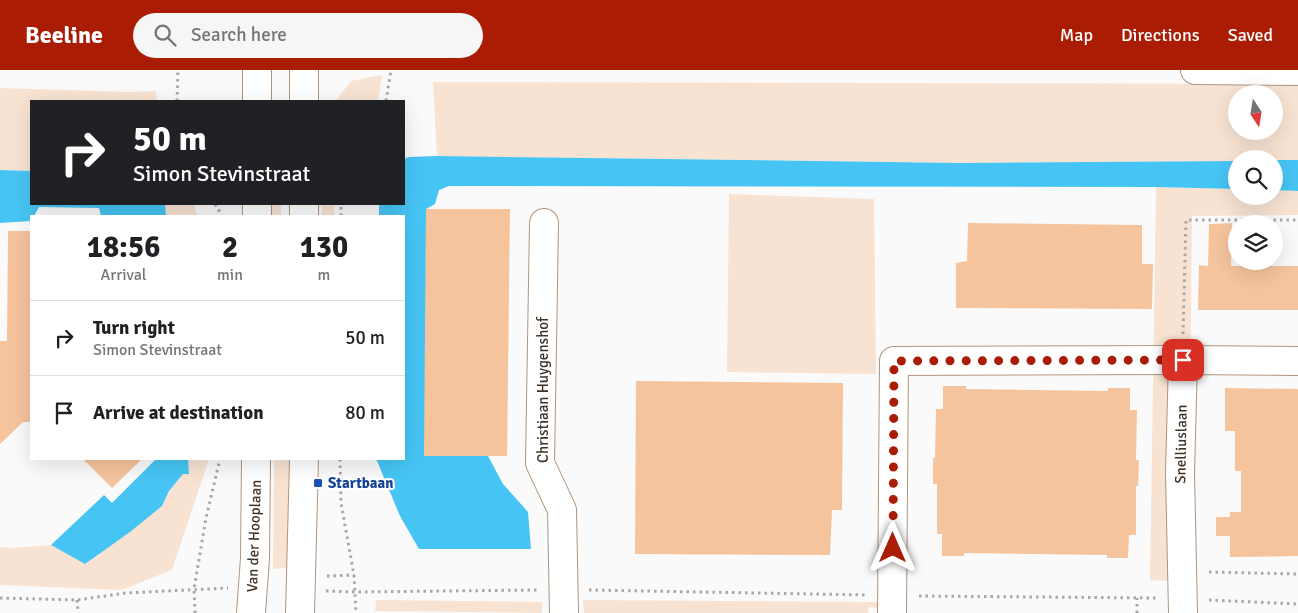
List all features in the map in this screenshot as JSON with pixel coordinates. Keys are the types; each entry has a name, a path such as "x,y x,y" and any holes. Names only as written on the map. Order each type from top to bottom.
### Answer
{"street":[{"path":"257,70 257,100"},
{"path":"304,70 304,100"},
{"path":"1195,70 1298,71"},
{"name":"Christiaan Huygenshof","path":"544,222 540,463 562,510 564,601"},
{"name":"Snelliuslaan","path":"1182,594 1180,473 1183,360"},
{"path":"892,604 894,361 1298,360"},
{"name":"Van der Hooplaan","path":"252,600 255,558 256,460"},
{"path":"304,460 306,593"}],"path":[{"path":"177,100 178,70"},
{"path":"386,100 391,70"},
{"path":"1183,360 1186,220 1298,220"},
{"path":"195,613 194,590 206,518 220,460"},
{"path":"340,460 342,503 354,575 356,613"},
{"path":"306,593 356,592 564,601 892,604 1137,598 1182,594 1298,574"},
{"path":"306,593 354,575"},
{"path":"0,598 77,600 126,593 194,590 252,600"},
{"path":"1182,594 1298,604"},
{"path":"1137,598 1137,613"},
{"path":"77,600 78,613"}],"shaded area":[{"path":"382,75 378,100 337,100 351,81"},
{"path":"433,82 1298,84 1298,160 1283,160 1283,150 1228,150 1228,161 962,163 437,156"},
{"path":"0,88 129,92 156,91 157,100 30,100 30,171 0,170"},
{"path":"1156,187 1228,189 1228,205 1283,205 1283,190 1298,191 1298,215 1192,216 1188,582 1150,580"},
{"path":"729,194 874,199 876,374 727,372"},
{"path":"165,205 194,205 197,215 166,215"},
{"path":"268,205 281,205 281,215 269,215"},
{"path":"322,205 334,205 334,215 322,215"},
{"path":"188,460 208,460 172,570 121,590 0,585 0,547 51,545 86,564 162,506 169,491 183,474 189,474"},
{"path":"274,460 289,460 287,568 273,569"},
{"path":"376,600 542,602 542,613 375,611"},
{"path":"583,600 879,602 878,608 869,607 868,613 584,613"}],"water":[{"path":"437,156 962,163 1228,161 1228,189 1156,187 449,186 439,190 435,204 426,209 426,428 424,456 488,456 503,484 528,512 531,549 419,549 400,516 376,460 405,460 405,215 379,215 379,205 405,205 405,159"},
{"path":"1283,160 1298,160 1298,191 1283,190"},
{"path":"0,170 30,171 30,205 165,205 166,215 101,215 99,208 39,207 35,215 30,215 30,221 0,223"},
{"path":"155,460 188,460 189,474 183,474 169,491 162,506 130,532 85,564 51,545 104,495 112,503"}],"building":[{"path":"426,209 510,209 507,456 424,456"},
{"path":"968,223 1142,225 1142,264 1153,264 1152,309 956,308 956,263 967,261"},
{"path":"1228,223 1228,270 1283,270 1283,266 1298,266 1298,310 1198,310 1199,265 1208,266 1209,224"},
{"path":"8,231 30,231 30,422 23,422 0,444 0,341 7,341"},
{"path":"636,381 843,383 842,510 832,510 830,555 635,554"},
{"path":"943,386 966,386 966,389 1108,391 1108,388 1130,388 1130,410 1137,410 1136,460 1139,460 1138,486 1136,486 1136,535 1129,535 1128,558 1107,558 1107,555 964,553 964,556 942,556 942,534 937,534 937,484 933,484 933,458 935,458 936,409 943,409"},
{"path":"1225,388 1298,389 1298,556 1230,557 1230,536 1216,536 1216,517 1230,517 1230,512 1241,512 1241,471 1235,471 1235,431 1225,431"},
{"path":"84,460 141,460 112,488"}],"place":[{"name":"Startbaan","path":"318,483"}],"route":[{"path":"893,548 894,361 1183,360"}]}
